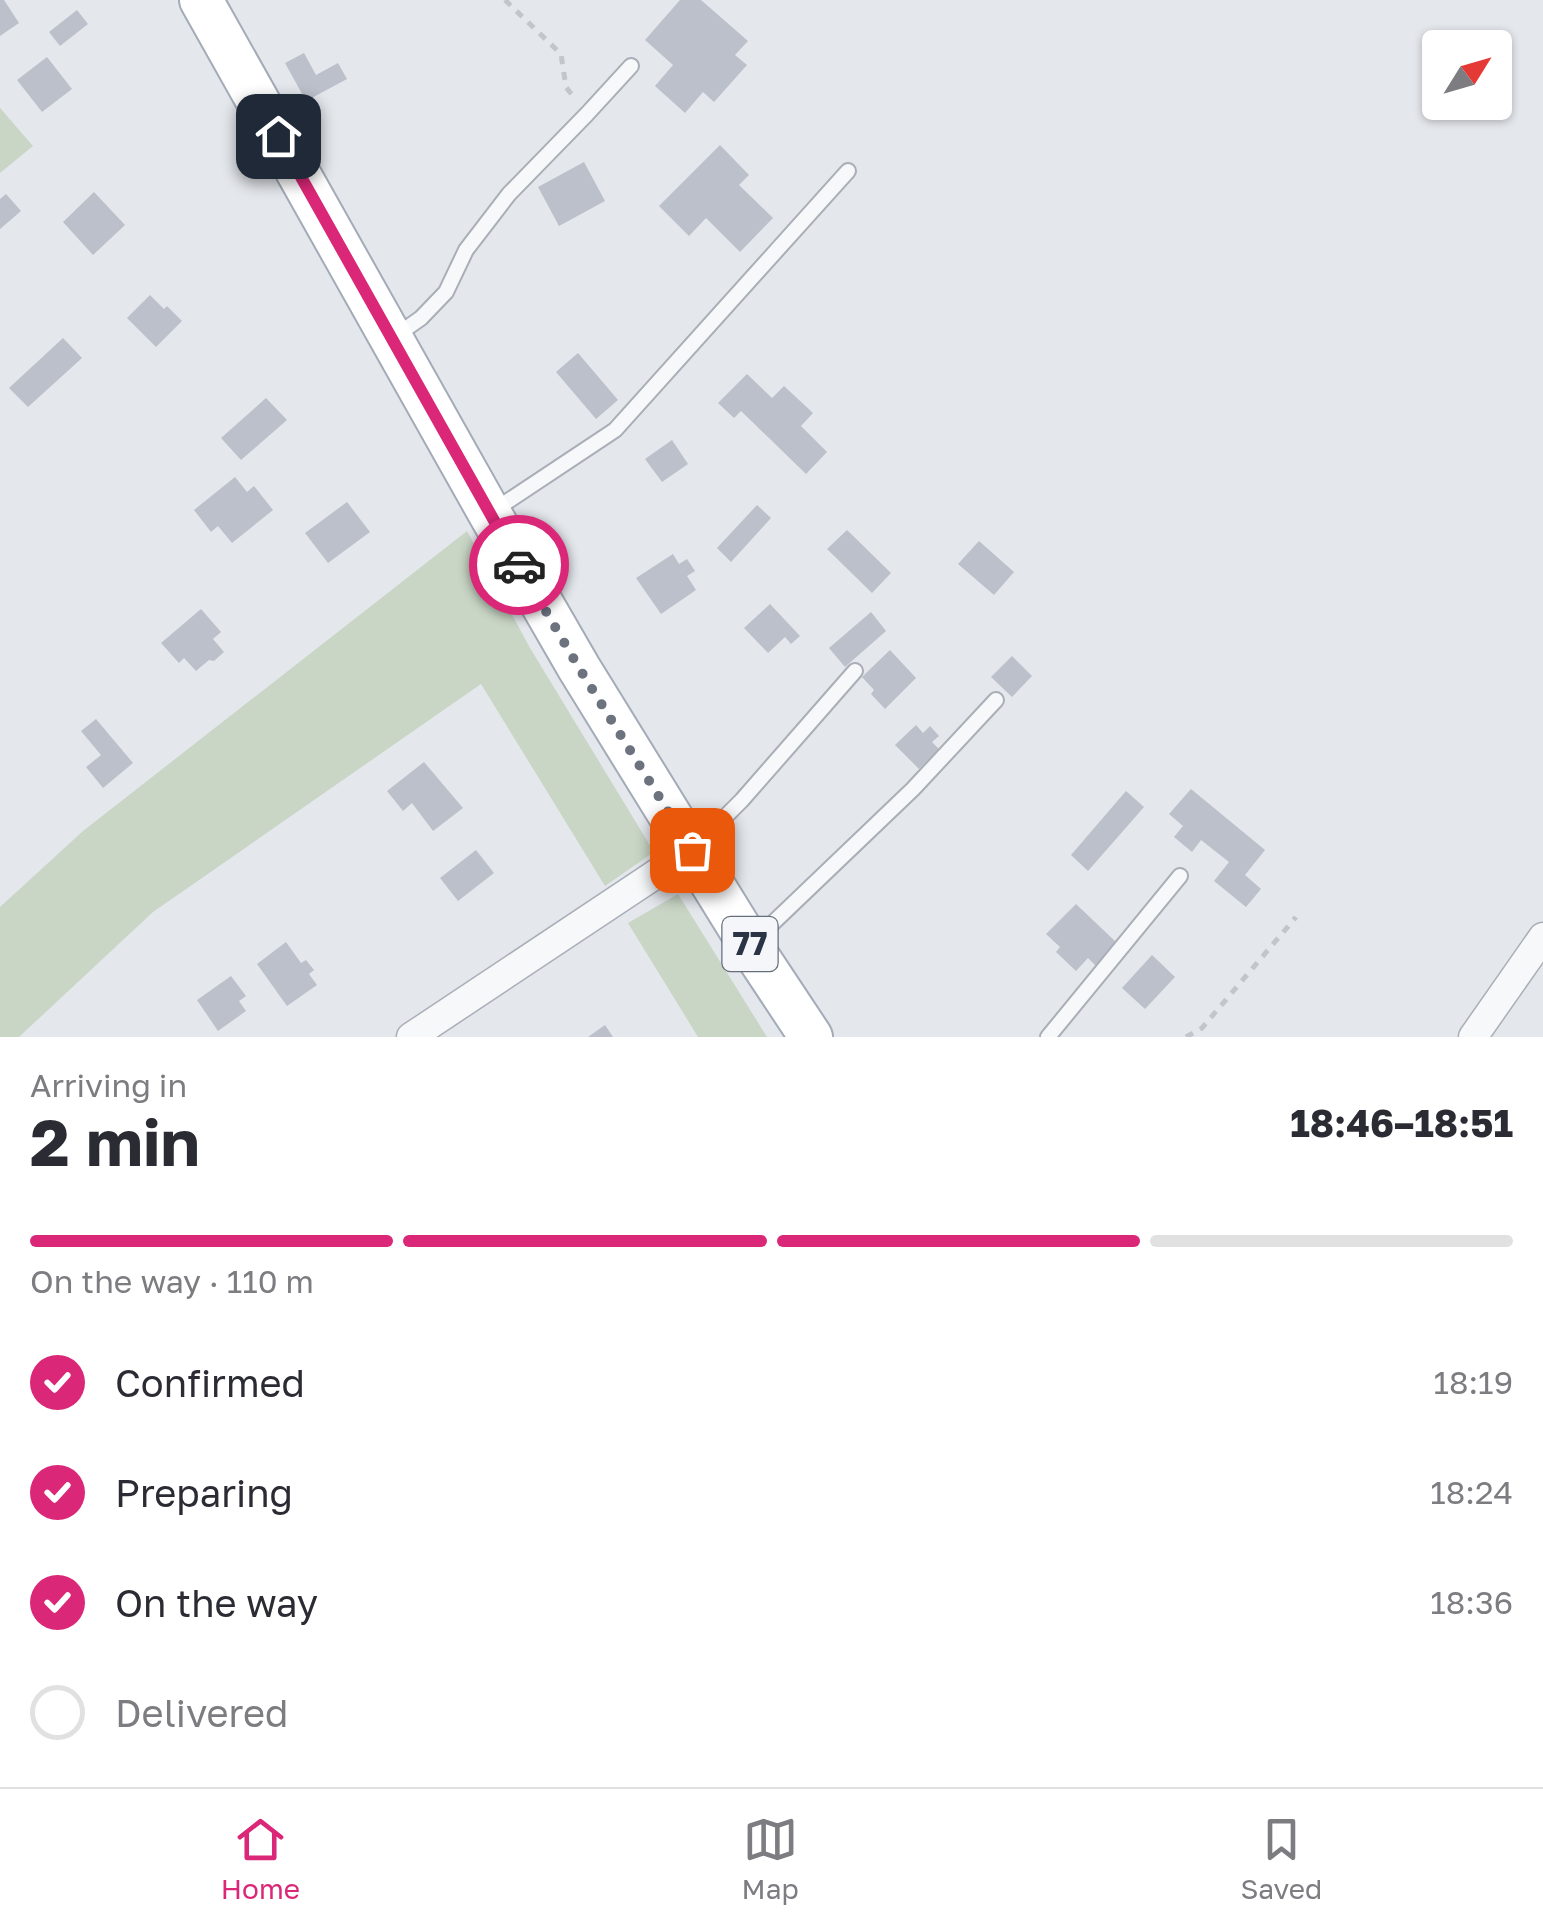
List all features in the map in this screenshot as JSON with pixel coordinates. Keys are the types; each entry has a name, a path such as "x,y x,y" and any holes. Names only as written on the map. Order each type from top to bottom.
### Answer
{"main road":[{"name":"77","path":"201,0 579,668 811,1037"}],"street":[{"path":"411,1037 692,850"},
{"path":"1473,1037 1543,937"}],"lane":[{"path":"391,339 421,318 446,292 466,250 509,194 631,66"},
{"path":"490,514 615,430 848,171"},
{"path":"692,850 742,800 855,671"},
{"path":"750,944 912,790 996,700"},
{"path":"1048,1037 1180,876"}],"path":[{"path":"505,0 561,54 566,87 588,114"},
{"path":"1186,1037 1202,1028 1296,917"}],"green space":[{"path":"0,108 33,146 0,173"},
{"path":"467,531 530,648 654,852 605,886 481,684 153,912 19,1037 0,1037 0,907 83,831"},
{"path":"678,894 767,1037 698,1037 628,923"}],"building":[{"path":"0,0 4,0 19,23 0,36"},
{"path":"680,0 701,0 748,41 735,55 747,65 714,102 703,92 685,113 655,86 673,65 645,40"},
{"path":"77,10 88,24 60,46 49,32"},
{"path":"304,53 316,75 338,63 347,79 306,101 285,63"},
{"path":"47,57 72,89 42,112 17,80"},
{"path":"720,145 749,175 739,185 773,218 740,252 706,218 689,236 659,206"},
{"path":"584,162 605,201 559,226 538,187"},
{"path":"94,192 125,225 93,255 63,222"},
{"path":"6,194 21,211 0,229 0,199"},
{"path":"150,295 182,321 156,347 127,318"},
{"path":"63,338 82,358 28,407 9,388"},
{"path":"578,353 618,400 596,419 556,372"},
{"path":"747,374 772,398 784,386 813,413 801,426 827,452 806,474 741,411 734,418 718,403"},
{"path":"266,398 287,420 241,460 221,438"},
{"path":"672,440 688,464 662,482 645,459"},
{"path":"235,477 247,492 254,486 273,510 232,543 218,526 211,532 194,510"},
{"path":"347,502 370,532 328,563 305,533"},
{"path":"757,505 771,518 731,562 717,548"},
{"path":"847,530 891,573 872,593 827,549"},
{"path":"979,541 1014,572 994,595 958,564"},
{"path":"673,554 679,564 687,559 695,571 687,576 696,590 661,614 636,578"},
{"path":"770,604 800,636 791,644 785,637 768,653 744,628"},
{"path":"201,609 221,632 213,639 224,652 196,671 184,658 179,663 161,643"},
{"path":"871,612 886,631 845,667 829,648"},
{"path":"890,650 916,678 885,709 862,677"},
{"path":"1012,656 1032,676 1012,697 991,677"},
{"path":"96,719 133,763 103,788 86,767 101,755 81,731"},
{"path":"916,725 923,733 930,726 939,736 932,742 939,749 919,769 895,745"},
{"path":"424,762 463,808 433,831 412,803 403,811 387,791"},
{"path":"1191,789 1265,850 1245,875 1261,889 1246,907 1214,881 1229,862 1201,840 1192,852 1174,837 1183,826 1169,814"},
{"path":"1126,791 1144,807 1088,871 1071,855"},
{"path":"476,850 494,873 458,901 440,878"},
{"path":"1076,904 1117,943 1096,966 1088,958 1076,971 1056,952 1060,947 1046,934"},
{"path":"286,942 301,963 306,960 314,970 309,974 317,985 287,1006 257,964"},
{"path":"1152,955 1175,977 1145,1009 1122,988"},
{"path":"231,976 246,996 239,1001 246,1011 218,1031 197,1000"},
{"path":"605,1025 613,1037 588,1037"}],"way so far":[{"path":"519,565 692,850"}],"route":[{"path":"278,136 519,565"}]}
